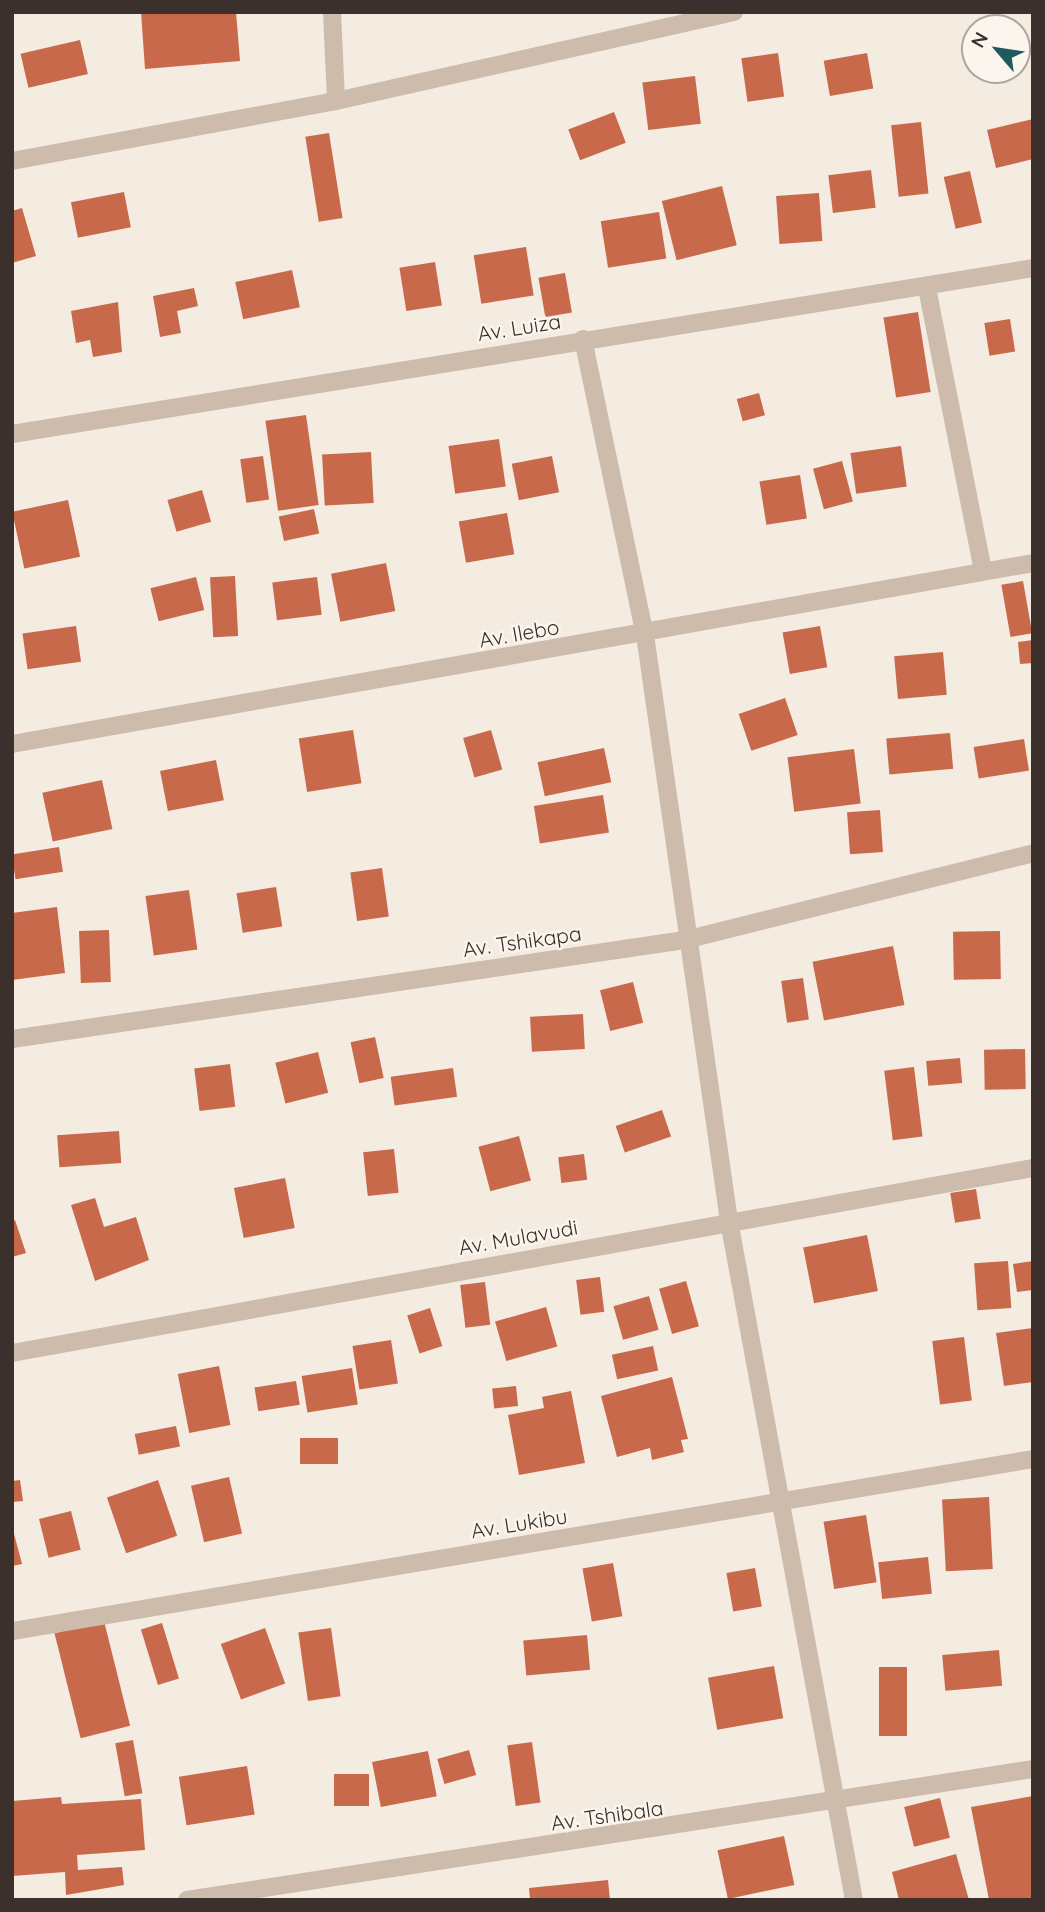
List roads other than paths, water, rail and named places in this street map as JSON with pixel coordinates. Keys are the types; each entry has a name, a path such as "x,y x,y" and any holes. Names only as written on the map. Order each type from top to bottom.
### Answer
{"street":[{"path":"332,12 336,100"},
{"path":"12,161 336,100 734,12"},
{"name":"Av. Luiza","path":"12,434 583,339 927,288 1033,268"},
{"path":"927,288 983,572"},
{"path":"583,339 645,635 685,940 729,1221 785,1502 854,1900"},
{"name":"Av. Ilebo","path":"12,744 645,635 1033,563"},
{"name":"Av. Tshikapa","path":"12,1039 685,940 1033,853"},
{"name":"Av. Mulavudi","path":"12,1353 1033,1168"},
{"name":"Av. Lukibu","path":"12,1631 1033,1459"},
{"name":"Av. Tshibala","path":"187,1900 836,1804 1033,1769"}]}
